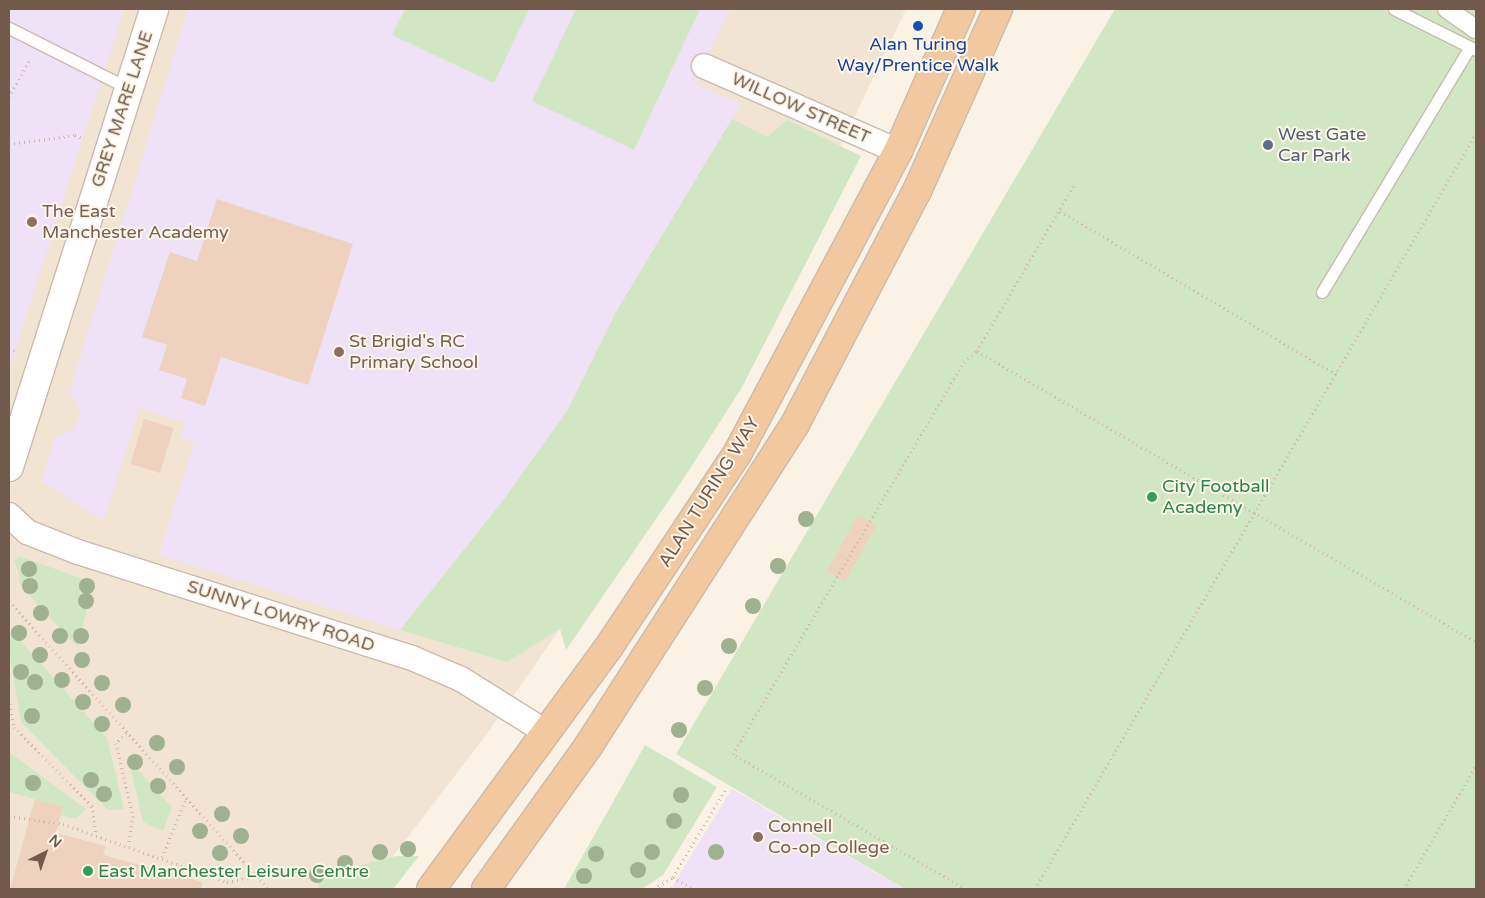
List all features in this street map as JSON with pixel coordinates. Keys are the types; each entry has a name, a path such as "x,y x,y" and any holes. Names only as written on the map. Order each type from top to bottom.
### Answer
{"highway":[{"name":"ALAN TURING WAY","path":"431,889 608,648 737,454 898,151 960,9"},
{"name":"ALAN TURING WAY","path":"486,889 589,745 795,424 917,191 998,9"}],"street":[{"name":"GREY MARE LANE","path":"9,465 154,9"},
{"path":"1447,9 1476,29"},
{"name":"WILLOW STREET","path":"704,66 898,151"},
{"name":"SUNNY LOWRY ROAD","path":"9,515 27,532 78,552 412,658 461,679 547,733"}],"lane":[{"path":"1322,292 1473,49 1394,9"},
{"path":"9,28 128,88"}],"path":[{"path":"9,97 39,43"},
{"path":"1035,889 1257,514 1476,133"},
{"path":"9,144 75,136 109,149"},
{"path":"966,889 733,754 964,362 977,351 1074,185"},
{"path":"1060,211 1336,374"},
{"path":"977,351 1476,642"},
{"path":"9,601 268,889"},
{"path":"9,699 14,727 92,806 96,835"},
{"path":"126,733 116,743 133,816 128,846"},
{"path":"1404,889 1476,766"},
{"path":"654,889 673,877 726,787"},
{"path":"162,857 186,799"},
{"path":"9,816 62,824 162,857 228,882 256,876"},
{"path":"673,877 693,889"}],"shaded area":[{"path":"9,9 906,9 839,149 690,442 486,735 368,889 9,889"},
{"name":"The East Manchester Academy","path":"9,9 124,9 9,369"},
{"name":"St Brigid's RC Primary School","path":"188,9 730,9 695,84 741,104 616,312 567,411 502,502 400,630 159,555 194,443 180,438 185,422 139,408 104,521 41,481 55,437 75,429 81,410 69,393"},
{"name":"Connell Co-op College","path":"732,789 904,889 667,889 673,885"}],"green space":[{"path":"405,9 529,9 494,83 392,35"},
{"path":"576,9 700,9 634,150 532,101"},
{"name":"City Football Academy","path":"1115,9 1476,9 1476,889 905,889 676,754"},
{"path":"732,119 767,137 787,120 861,156 741,389 682,481 566,650 560,629 507,662 400,630 502,502 567,411 616,312"},
{"path":"19,556 94,583 77,647 20,585 19,572 14,562"},
{"path":"11,630 107,738 124,809 108,810 21,722 9,651"},
{"path":"645,745 717,787 663,875 642,889 564,889"},
{"path":"9,747 10,753 86,809 77,818 70,818 61,815 63,807 9,792"},
{"path":"129,760 172,807 163,831 143,822"},
{"path":"396,856 419,856 393,889 320,889 318,883 353,867"}],"building":[{"path":"217,199 353,244 308,385 221,357 205,406 181,398 187,379 159,370 167,345 142,337 170,252 197,261"},
{"path":"144,419 174,428 160,473 130,464"},
{"path":"858,515 876,525 845,581 827,571"},
{"name":"East Manchester Leisure Centre","path":"35,799 63,807 56,833 106,846 103,855 202,882 201,889 10,889"}],"place":[{"name":"Alan Turing Way/Prentice Walk","path":"918,26"},
{"name":"West Gate Car Park","path":"1268,145"},
{"name":"The East Manchester Academy","path":"32,222"},
{"name":"St Brigid's RC Primary School","path":"339,352"},
{"name":"City Football Academy","path":"1152,497"},
{"name":"Connell Co-op College","path":"758,837"},
{"name":"East Manchester Leisure Centre","path":"88,871"}]}
